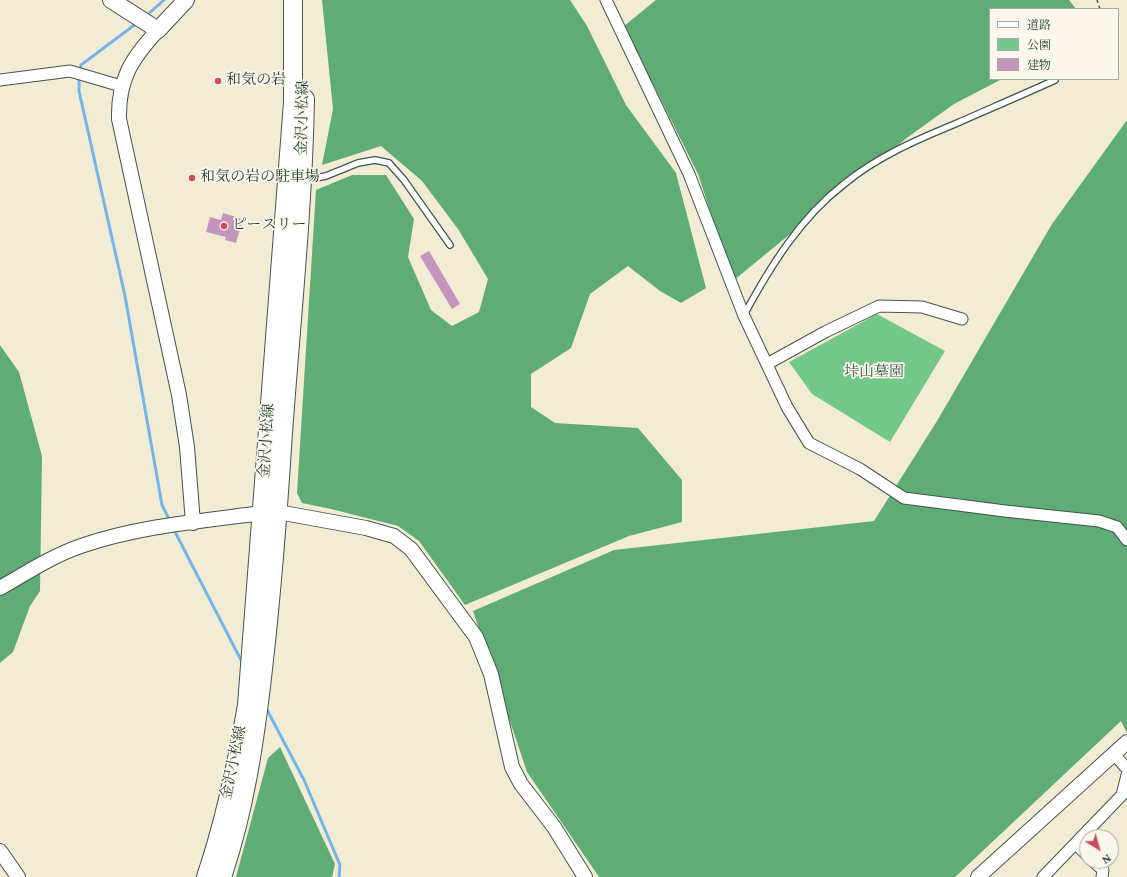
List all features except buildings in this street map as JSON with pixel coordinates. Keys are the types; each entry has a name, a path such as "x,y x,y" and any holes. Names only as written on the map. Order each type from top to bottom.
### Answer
{"main road":[{"path":"111,0 154,27 177,12 186,0"},
{"name":"金沢小松線","path":"270,513 293,102 293,0"},
{"name":"金沢小松線","path":"222,877 233,844 249,776 253,706 270,513 302,180 305,101 305,0"},
{"name":"金沢小松線","path":"206,877 218,840 253,706"}],"street":[{"path":"606,0 689,174 744,316 787,407 809,443 860,469 904,498 1005,512 1099,521 1117,527 1127,540"},
{"path":"154,27 131,63 121,86 118,104 120,134 179,395 187,447 191,523"},
{"path":"0,80 70,71 121,86"},
{"path":"768,364 825,332 879,306 922,307 962,319"},
{"path":"0,588 39,565 80,546 98,540 191,523 270,513 366,528 394,536 411,549 476,637 492,674 512,767 521,784 554,827 585,877"},
{"path":"978,877 1127,742"},
{"path":"1114,754 1127,768"},
{"path":"1043,877 1122,795 1127,775"},
{"path":"1076,844 1079,847"},
{"path":"0,851 18,877"}],"lane":[{"path":"744,316 763,279 789,240 828,197 844,184 873,163 913,142 1055,80"},
{"path":"302,180 326,176 358,163 375,160 389,163 404,180 450,244"}],"green space":[{"path":"322,0 570,0 587,26 626,105 676,173 706,288 681,303 660,291 628,266 590,294 571,348 531,374 531,407 555,423 638,428 682,480 682,522 629,536 465,605 419,541 398,526 302,503 297,493 316,190 352,175 386,175 414,219 408,257 431,310 452,326 479,312 488,279 458,229 422,181 381,146 322,165 333,109"},
{"path":"656,0 1069,0 1075,8 989,8 989,80 1000,80 954,104 908,137 733,281 698,174 624,26"},
{"path":"1127,120 1127,733 1121,721 955,877 599,877 527,772 473,611 614,550 874,521 937,421 1052,224"},
{"name":"垰山墓園","path":"877,314 945,351 890,442 812,394 789,362"},
{"path":"0,345 19,372 42,456 40,591 30,606 13,652 0,663"},
{"path":"280,747 335,864 332,877 236,877 268,758"}],"waterway":[{"path":"146,16 164,0"},
{"path":"137,23 81,65 79,73 79,91 125,296 162,505 170,521"},
{"path":"173,528 243,664"},
{"path":"265,706 304,780 340,865 339,877"}],"place":[{"name":"和気の岩","path":"218,81"},
{"name":"和気の岩の駐車場","path":"192,178"},
{"name":"ピースリー","path":"224,226"}]}
